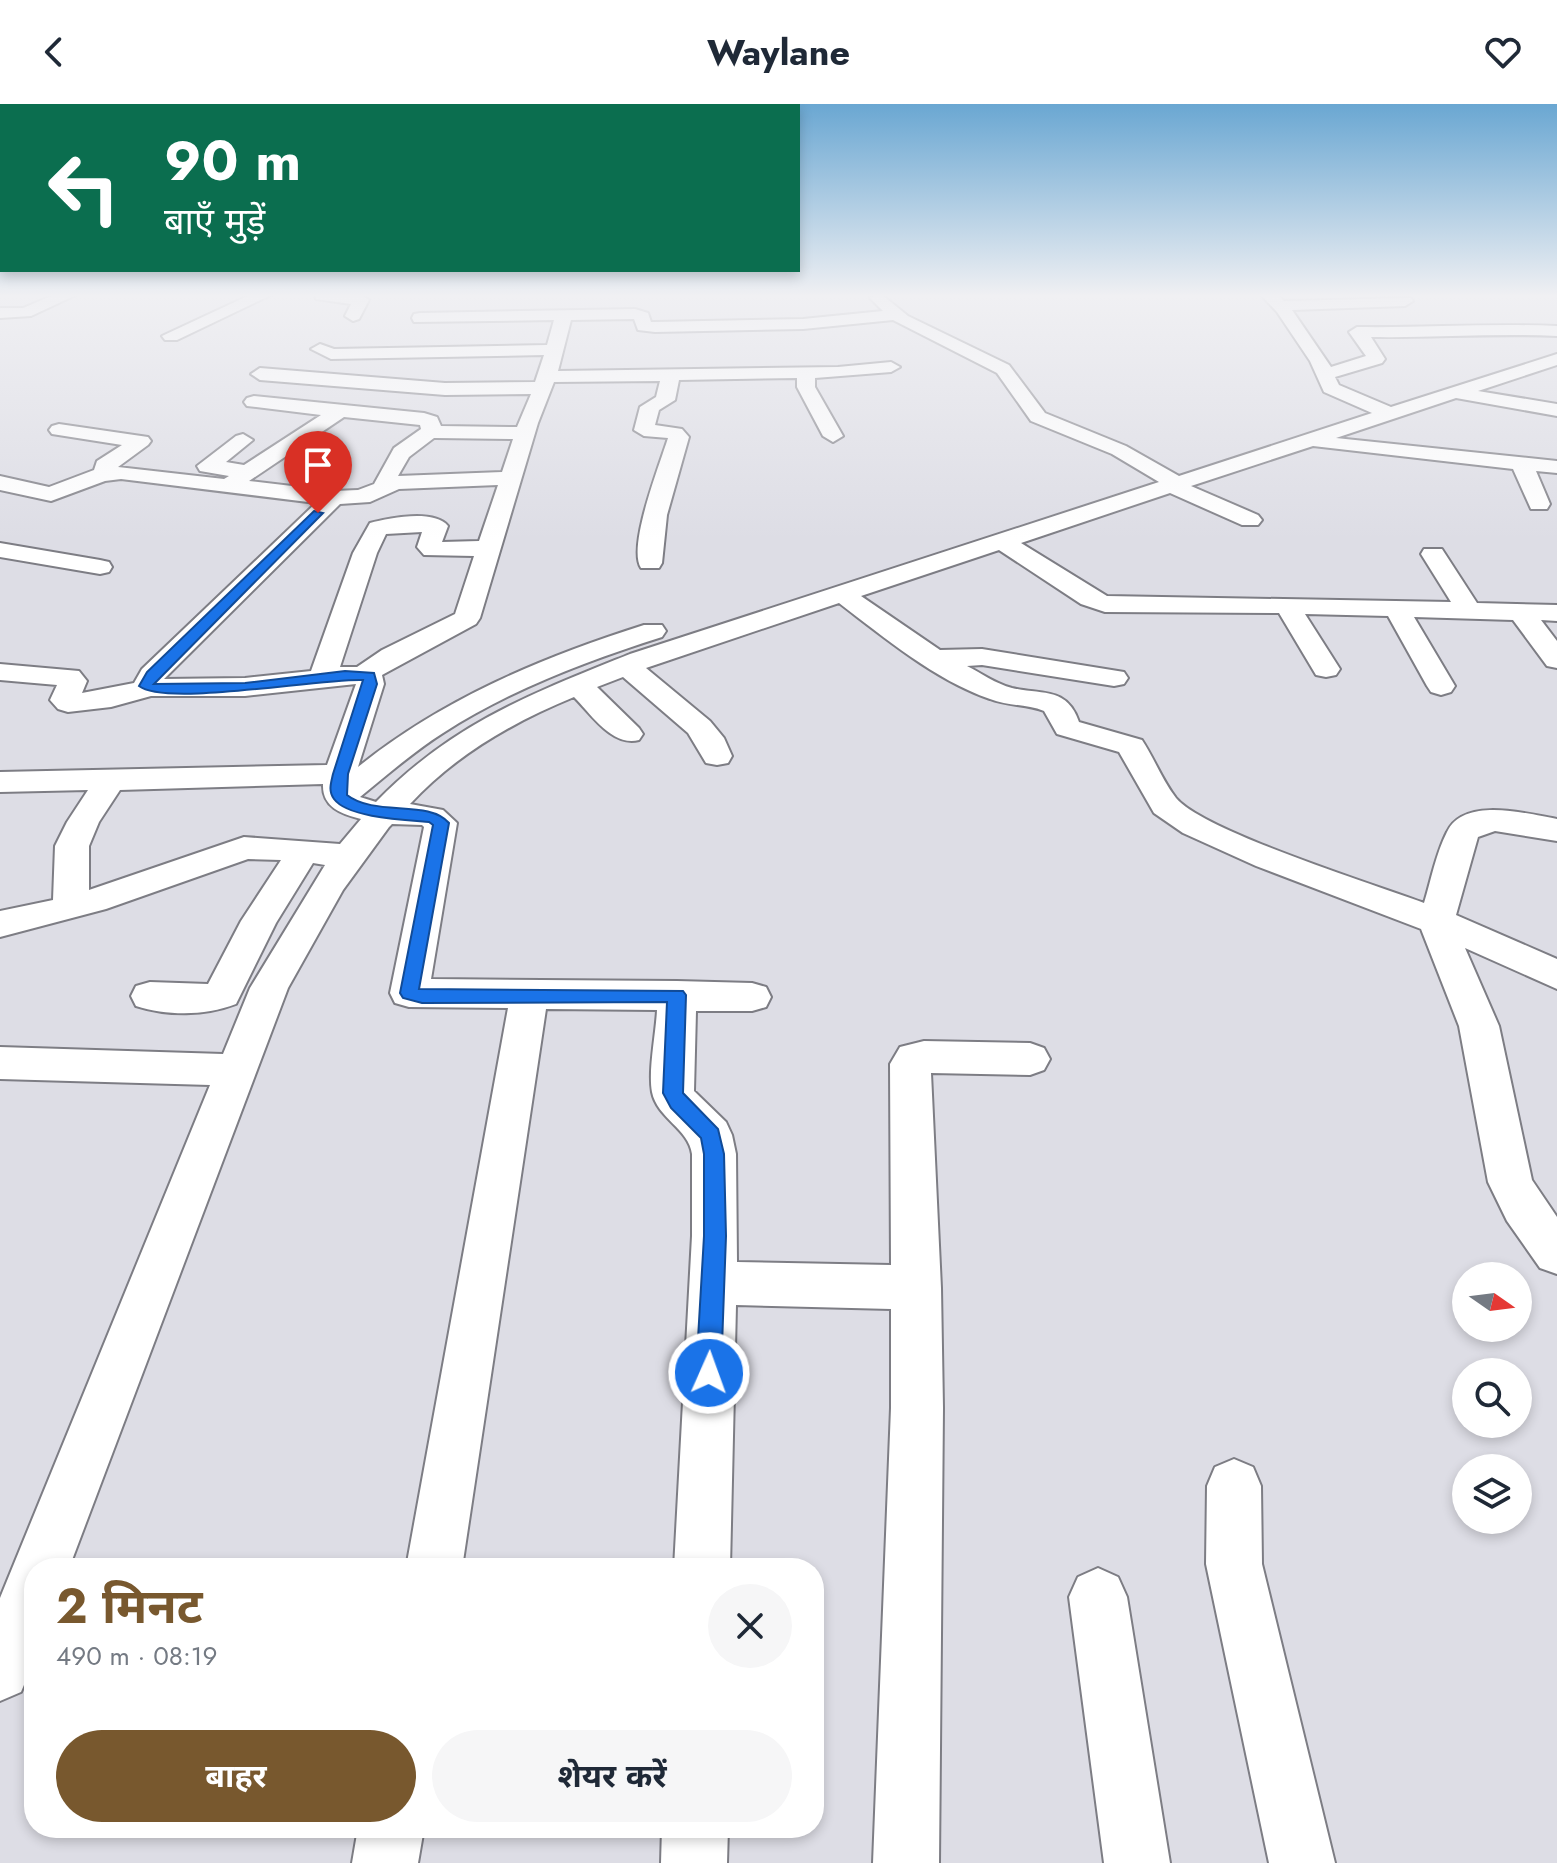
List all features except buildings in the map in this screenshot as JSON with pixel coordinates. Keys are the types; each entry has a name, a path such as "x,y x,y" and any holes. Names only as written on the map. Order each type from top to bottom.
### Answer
{"street":[{"path":"286,376 445,389 512,376"},
{"path":"0,672 69,677 73,681 64,700 68,703 111,698 147,688 245,687 365,674 392,656 464,622 470,614 545,376"},
{"path":"650,563 650,541 679,437 675,433 644,430 650,407 665,400 671,376"},
{"path":"806,376 806,387 833,436"},
{"path":"870,376 880,387"},
{"path":"1008,376 1038,417 1075,435 1119,450 1170,481 1250,520"},
{"path":"1325,376 1331,388 1381,410"},
{"path":"150,996 209,999 222,994 259,921 325,854 359,800 435,725 584,653 1003,542 1297,436 1505,376"},
{"path":"1454,393 1557,410"},
{"path":"254,402 428,420 432,431"},
{"path":"226,487 341,410"},
{"path":"59,430 141,441 105,466 104,474"},
{"path":"384,486 386,477 415,438 432,431 525,433"},
{"path":"1297,436 1422,461 1557,467"},
{"path":"243,440 208,466 248,472"},
{"path":"1522,464 1539,504"},
{"path":"0,483 51,494 104,474 121,473 334,498 362,497 384,486 406,482 511,478"},
{"path":"0,508 35,493"},
{"path":"147,688 146,682 152,675 334,498"},
{"path":"322,678 365,553 378,528 431,524 436,526 430,549 489,548"},
{"path":"1003,542 1090,599 1105,604 1287,605 1557,613"},
{"path":"0,550 100,567"},
{"path":"1433,554 1469,610"},
{"path":"848,582 935,658 1000,694 1059,706 1063,723 1068,728 1131,746 1165,806 1195,826 1268,858 1436,921 1557,975"},
{"path":"359,800 414,781 470,737 515,713 578,685 848,582"},
{"path":"1287,605 1326,669"},
{"path":"1396,608 1441,686"},
{"path":"1521,612 1557,660"},
{"path":"935,658 982,657 1114,678"},
{"path":"627,666 699,727 709,738 717,756"},
{"path":"359,800 371,678 365,674"},
{"path":"578,685 628,734"},
{"path":"71,906 72,846 83,822 111,780"},
{"path":"0,782 111,780 359,800 433,817 441,823 409,993 752,997"},
{"path":"1557,830 1491,820 1471,824 1463,832 1436,921 1479,1026 1510,1182 1523,1207 1557,1253"},
{"path":"0,924 71,906 244,848 325,854"},
{"path":"45,1558 221,1070 312,906 325,854"},
{"path":"677,995 673,1093 711,1135 714,1154 715,1236 702,1558"},
{"path":"436,1558 529,996"},
{"path":"906,1863 917,1288 910,1064 914,1058 924,1057 1030,1059"},
{"path":"5,1070 221,1070"},
{"path":"711,1283 917,1288"},
{"path":"1234,1486 1234,1564 1302,1863"},
{"path":"1098,1597 1137,1863"},
{"path":"0,1671 24,1610"},
{"path":"385,1863 389,1838"},
{"path":"694,1863 695,1838"}],"route":[{"path":"318,513 152,675 146,686 245,687 345,675 365,674 371,678 340,774 337,790 340,797 347,803 384,814 433,817 441,823 408,988 413,996 677,995 673,1093 711,1135 714,1154 715,1236 709,1373"}]}
